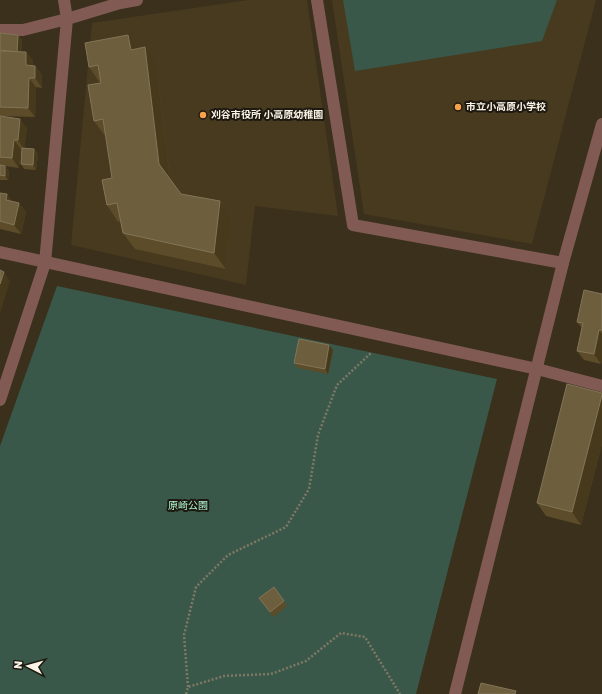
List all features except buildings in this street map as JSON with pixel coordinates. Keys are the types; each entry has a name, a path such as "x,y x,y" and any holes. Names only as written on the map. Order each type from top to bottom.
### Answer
{"street":[{"path":"1,394 45,263 67,18 64,0"},
{"path":"0,30 23,30 120,3 136,0"},
{"path":"317,0 353,225 563,263"},
{"path":"455,694 563,263 602,124"},
{"path":"0,252 537,369 602,386"}],"path":[{"path":"186,694 188,687 184,636 196,587 228,555 286,527 310,489 318,435 337,385 388,337"},
{"path":"188,687 224,676 271,674 306,661 341,633 364,637 400,694"}],"shaded area":[{"name":"刈谷市役所 小高原幼稚園","path":"248,0 307,0 338,216 255,206 246,285 71,245 92,23"},
{"name":"市立小高原小学校","path":"332,0 596,0 532,244 364,214"}],"green space":[{"path":"343,0 557,0 542,41 355,71"},
{"name":"原崎公園","path":"57,286 497,379 416,694 0,694 0,446"}],"place":[{"name":"市立小高原小学校","path":"458,107"},
{"name":"刈谷市役所 小高原幼稚園","path":"203,115"}]}
